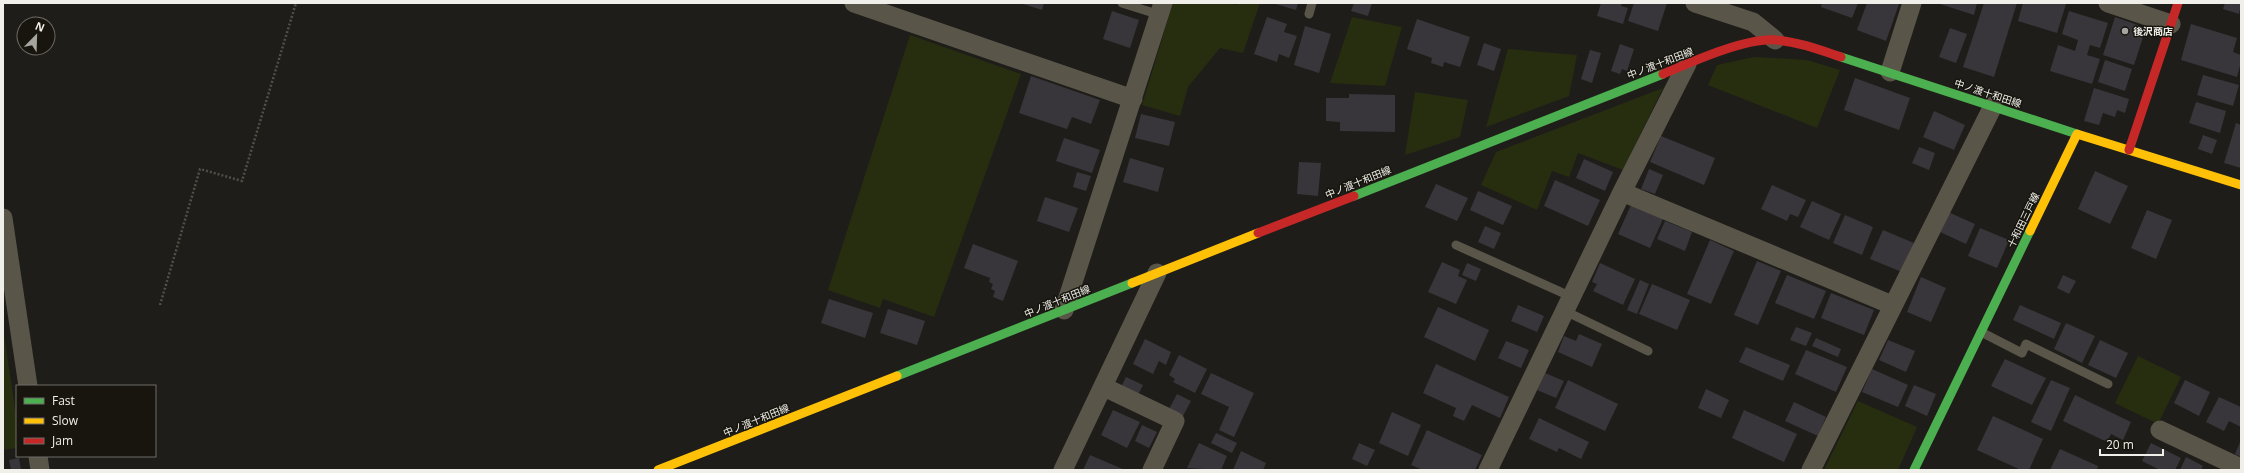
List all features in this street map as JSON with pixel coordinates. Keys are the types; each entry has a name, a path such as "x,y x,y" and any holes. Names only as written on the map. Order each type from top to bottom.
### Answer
{"main road":[{"path":"2129,150 2178,3"},
{"name":"中ノ渡十和田線","path":"658,470 1687,64 1746,44 1775,40 1809,46 2077,134"},
{"path":"2077,134 2241,185"},
{"name":"十和田三戸線","path":"1914,470 2077,134"}],"street":[{"path":"854,3 1133,99"},
{"path":"1695,3 1753,22 1775,40"},
{"path":"1890,72 1912,3"},
{"path":"2108,3 2171,24"},
{"path":"1064,310 1161,9"},
{"path":"1488,470 1622,192 1687,64"},
{"path":"1811,470 1892,305 1994,106"},
{"path":"1622,192 1892,305"},
{"path":"3,218 28,385"},
{"path":"1063,470 1104,387 1157,273"},
{"path":"1104,387 1175,421 1152,470"},
{"path":"2160,430 2241,468"},
{"path":"38,457 40,470"}],"lane":[{"path":"1122,3 1161,9"},
{"path":"1309,14 1312,3"},
{"path":"1456,245 1568,304 1648,351"},
{"path":"1981,332 2022,352 2026,344 2108,384"}],"path":[{"path":"160,305 200,170 242,181 296,3"}],"green space":[{"path":"1173,3 1227,3 1236,5 1237,3 1260,3 1243,53 1220,48 1188,87 1180,116 1142,105"},
{"path":"1352,17 1402,27 1385,86 1330,83"},
{"path":"910,35 1021,74 934,317 883,299 880,308 828,290"},
{"path":"1508,49 1577,55 1569,96 1486,127"},
{"path":"1754,57 1807,60 1840,70 1817,128 1708,85 1717,65"},
{"path":"1663,88 1623,170 1578,153 1569,177 1552,171 1537,210 1481,185 1496,152"},
{"path":"1415,92 1468,100 1460,137 1405,155"},
{"path":"3,328 16,414 16,448 3,450"},
{"path":"2138,356 2181,377 2158,424 2115,403"},
{"path":"1858,401 1917,427 1898,470 1824,470"}],"building":[{"path":"1020,3 1044,3 1042,10"},
{"path":"1272,3 1298,3 1296,10"},
{"path":"1354,3 1372,3 1368,16 1351,11"},
{"path":"1601,3 1622,3 1621,6 1628,8 1623,24 1597,16"},
{"path":"1634,3 1667,3 1658,31 1628,21"},
{"path":"1822,3 1858,3 1852,18 1821,7"},
{"path":"1867,3 1899,4 1886,41 1857,30"},
{"path":"1937,3 1977,3 1974,15"},
{"path":"1984,3 2017,3 1994,77 1963,67"},
{"path":"2023,3 2066,4 2057,33 2018,21"},
{"path":"2225,3 2241,3 2239,14 2223,9"},
{"path":"1112,11 1139,20 1130,48 1103,39"},
{"path":"2069,11 2108,23 2100,48 2090,45 2087,55 2100,59 2092,84 2050,71 2058,45 2075,51 2078,40 2062,34"},
{"path":"1267,17 1287,24 1284,32 1297,36 1289,58 1279,54 1277,62 1254,54"},
{"path":"2115,17 2146,28 2134,65 2103,55"},
{"path":"1417,19 1470,37 1460,67 1444,62 1443,67 1431,63 1432,58 1407,49"},
{"path":"2191,24 2237,38 2233,52 2241,55 2241,62 2237,77 2181,60"},
{"path":"1305,26 1331,34 1319,73 1294,65"},
{"path":"1950,28 1967,34 1956,63 1939,57"},
{"path":"1484,43 1501,49 1494,71 1477,65"},
{"path":"1620,44 1634,49 1627,71 1622,69 1620,74 1611,71"},
{"path":"1590,50 1601,53 1592,83 1581,79"},
{"path":"2105,60 2132,69 2125,91 2098,82"},
{"path":"2203,75 2239,85 2233,106 2197,95"},
{"path":"1031,76 1100,100 1091,124 1072,117 1067,129 1019,113"},
{"path":"1855,78 1910,98 1899,130 1844,110"},
{"path":"2094,88 2129,99 2125,113 2117,110 2115,117 2103,113 2099,125 2084,121"},
{"path":"1349,94 1395,95 1395,132 1340,131 1340,122 1326,121 1326,98 1349,98"},
{"path":"2196,102 2226,111 2220,133 2189,123"},
{"path":"1934,111 1965,125 1954,150 1923,137"},
{"path":"1141,114 1175,122 1169,146 1135,138"},
{"path":"2236,123 2241,125 2241,168 2224,163"},
{"path":"2203,135 2217,140 2212,154 2198,149"},
{"path":"1661,136 1715,158 1704,185 1650,162"},
{"path":"1064,138 1100,150 1092,173 1056,161"},
{"path":"1919,147 1935,153 1929,170 1912,163"},
{"path":"1130,158 1164,168 1158,192 1123,182"},
{"path":"1584,159 1613,172 1605,191 1576,178"},
{"path":"1299,162 1321,163 1318,196 1297,194"},
{"path":"1649,169 1663,175 1655,194 1641,189"},
{"path":"2095,171 2128,186 2110,224 2078,209"},
{"path":"1077,172 1091,176 1086,191 1073,187"},
{"path":"1555,180 1600,200 1588,226 1544,206"},
{"path":"1436,184 1468,198 1457,221 1425,207"},
{"path":"1772,185 1806,200 1798,217 1790,214 1787,221 1761,209"},
{"path":"1478,191 1512,206 1503,225 1470,210"},
{"path":"1045,197 1078,208 1069,232 1037,221"},
{"path":"1812,201 1841,214 1829,240 1800,227"},
{"path":"1631,205 1663,219 1650,248 1618,234"},
{"path":"2147,210 2172,220 2156,259 2131,248"},
{"path":"1948,212 1975,224 1966,244 1940,232"},
{"path":"1845,215 1873,227 1862,255 1833,243"},
{"path":"1665,221 1692,232 1685,251 1657,239"},
{"path":"1485,226 1501,233 1494,249 1478,242"},
{"path":"1980,228 2009,240 1997,268 1968,256"},
{"path":"1883,230 1914,243 1902,272 1870,259"},
{"path":"1710,240 1734,251 1711,304 1687,294"},
{"path":"973,244 1018,261 1003,301 993,297 995,291 991,289 993,284 989,282 990,278 964,268"},
{"path":"1757,261 1781,271 1758,325 1734,315"},
{"path":"1442,262 1460,270 1458,276 1467,280 1456,304 1428,292"},
{"path":"1467,263 1481,269 1476,281 1462,275"},
{"path":"1600,263 1635,279 1623,305 1593,291 1597,284 1592,282"},
{"path":"1787,275 1826,291 1814,319 1775,303"},
{"path":"2063,275 2076,281 2069,294 2057,288"},
{"path":"1921,277 1946,288 1931,322 1907,312"},
{"path":"1640,280 1649,284 1637,314 1627,310"},
{"path":"1652,284 1690,300 1677,330 1639,314"},
{"path":"1831,293 1874,310 1864,335 1821,318"},
{"path":"829,299 873,313 865,338 821,323"},
{"path":"1518,305 1544,316 1537,332 1511,321"},
{"path":"2020,305 2061,323 2054,339 2013,320"},
{"path":"1438,307 1489,330 1475,361 1424,337"},
{"path":"888,309 925,321 917,345 880,333"},
{"path":"2066,323 2095,336 2082,363 2054,349"},
{"path":"1796,327 1812,333 1806,346 1790,340"},
{"path":"1579,334 1602,344 1592,367 1558,352 1564,336 1576,341"},
{"path":"1816,338 1841,349 1838,357 1812,346"},
{"path":"1145,339 1171,352 1166,365 1159,361 1153,374 1133,364"},
{"path":"1888,340 1915,351 1906,372 1879,360"},
{"path":"2100,340 2128,353 2116,378 2088,365"},
{"path":"1506,341 1529,350 1521,368 1498,358"},
{"path":"1746,347 1790,365 1783,381 1739,362"},
{"path":"1806,350 1847,367 1836,392 1795,374"},
{"path":"1179,355 1207,369 1195,393 1173,382 1175,379 1169,375"},
{"path":"2005,359 2046,378 2032,405 1991,386"},
{"path":"1436,364 1509,397 1500,418 1472,405 1464,421 1453,416 1456,408 1423,393"},
{"path":"1872,369 1908,385 1898,407 1862,392"},
{"path":"1211,373 1254,393 1234,437 1219,430 1229,407 1201,394"},
{"path":"1545,373 1564,381 1556,398 1537,390"},
{"path":"1126,377 1143,385 1138,395 1121,387"},
{"path":"1568,380 1618,404 1605,431 1555,408"},
{"path":"2051,380 2070,388 2051,431 2031,422"},
{"path":"2185,380 2210,392 2199,416 2174,403"},
{"path":"1914,385 1936,394 1927,416 1905,406"},
{"path":"1706,389 1729,400 1721,418 1698,408"},
{"path":"1177,394 1191,401 1183,416 1169,409"},
{"path":"2075,395 2131,422 2123,440 2111,434 2107,442 2063,421"},
{"path":"2219,397 2241,407 2241,427 2229,421 2224,431 2206,422"},
{"path":"1794,402 1826,417 1818,436 1785,421"},
{"path":"1113,410 1140,422 1127,448 1101,435"},
{"path":"1744,410 1797,434 1784,462 1732,438"},
{"path":"1392,412 1421,425 1408,456 1379,443"},
{"path":"1993,416 2043,439 2029,470 2021,470 1977,450"},
{"path":"1539,418 1589,442 1581,459 1559,448 1557,452 1529,439"},
{"path":"1142,425 1157,432 1149,448 1135,441"},
{"path":"1427,430 1482,455 1475,470 1423,470 1411,465"},
{"path":"1216,433 1237,443 1232,453 1211,443"},
{"path":"2241,440 2241,457 2235,454"},
{"path":"1199,443 1227,456 1221,470 1187,468"},
{"path":"1359,443 1375,450 1367,466 1352,459"},
{"path":"2151,443 2181,458 2175,470 2160,470 2142,461"},
{"path":"2060,449 2098,466 2097,470 2050,470"},
{"path":"1241,451 1266,463 1263,470 1233,470"},
{"path":"1090,455 1125,470 1083,470"},
{"path":"2186,457 2203,466 2201,470 2180,470"},
{"path":"19,458 21,470 11,470 9,460"}],"traffic: fast":[{"path":"1841,57 2077,134"},
{"path":"1354,196 1663,74"},
{"path":"1914,470 2030,231"},
{"path":"897,376 1132,283"}],"traffic: slow":[{"path":"2030,231 2077,134 2241,185"},
{"path":"1132,283 1258,233"},
{"path":"658,470 897,376"}],"traffic: jam":[{"path":"2129,150 2178,3"},
{"path":"1663,74 1719,51 1750,42 1764,40 1776,40 1793,43 1841,57"},
{"path":"1258,233 1354,196"}],"place":[{"name":"後沢商店","path":"2125,31"}]}
